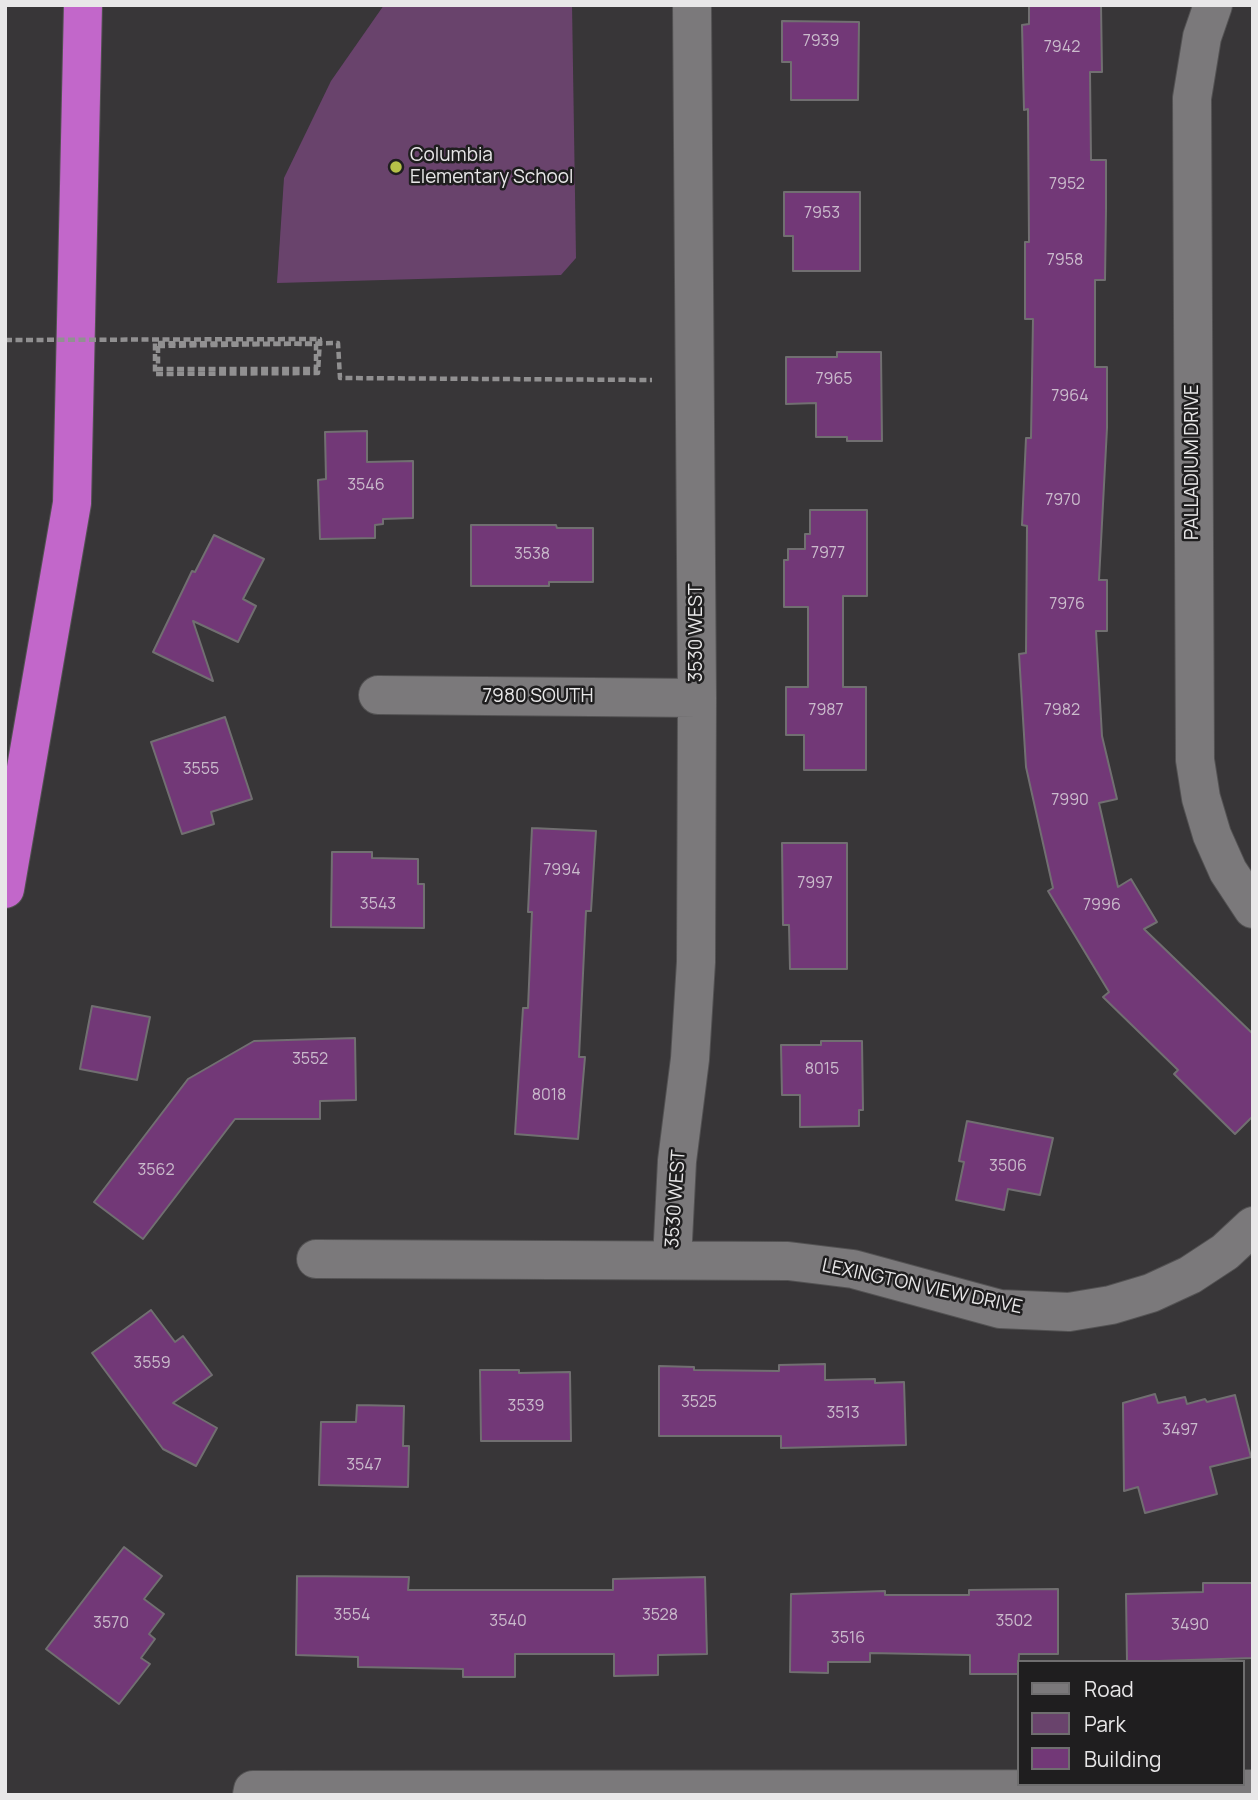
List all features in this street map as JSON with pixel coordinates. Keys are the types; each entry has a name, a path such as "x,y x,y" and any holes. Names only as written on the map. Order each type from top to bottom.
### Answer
{"highway":[{"path":"5,888 72,503 83,5"}],"street":[{"name":"3530 WEST","path":"672,1260 677,1161 690,1059 696,962 697,698 692,5"},
{"name":"PALLADIUM DRIVE","path":"1213,5 1202,37 1192,98 1195,760 1200,798 1212,835 1228,872 1253,909"},
{"name":"7980 SOUTH","path":"378,695 697,698"},
{"name":"LEXINGTON VIEW DRIVE","path":"316,1259 788,1262 822,1265 889,1278 1000,1308 1069,1312 1111,1305 1151,1293 1190,1275 1225,1252 1253,1226"},
{"path":"252,1792 1253,1789"}],"path":[{"path":"5,340 320,340 318,373 155,374 155,343 316,344 316,369 158,369 158,346 338,342 341,378 661,380"}],"green space":[{"path":"384,5 572,5 576,258 561,275 277,283 284,178 331,81"}],"building":[{"path":"1029,5 1101,5 1102,72 1090,72 1091,160 1106,160 1105,280 1095,280 1095,367 1107,367 1107,428 1099,580 1107,580 1107,631 1096,631 1102,736 1117,799 1099,803 1118,887 1131,879 1157,922 1144,929 1253,1034 1253,1116 1235,1134 1174,1074 1178,1070 1103,997 1109,992 1048,891 1053,888 1026,767 1019,654 1026,653 1027,526 1022,525 1026,438 1031,438 1033,319 1025,319 1025,242 1029,242 1028,109 1024,110 1022,25 1029,24"},
{"path":"782,21 859,22 858,100 791,100 791,62 782,62"},
{"path":"784,192 860,192 860,271 793,271 793,236 784,236"},
{"path":"837,352 881,352 882,441 847,441 847,437 816,437 816,403 786,404 786,357 837,357"},
{"path":"367,431 367,462 413,461 413,518 383,519 383,524 375,525 375,538 320,539 318,480 326,479 325,432"},
{"path":"810,510 867,510 867,596 843,596 843,687 866,687 866,770 804,770 804,735 786,735 786,687 808,687 808,607 784,607 784,560 788,560 788,549 805,549 805,534 810,534"},
{"path":"471,525 593,528 593,582 549,582 549,586 471,586"},
{"path":"214,535 264,559 243,599 256,606 238,642 193,621 213,681 153,652 192,571 195,572"},
{"path":"225,717 252,799 211,812 214,824 182,834 151,742"},
{"path":"532,828 596,831 591,911 586,911 579,1057 585,1057 578,1139 515,1134 523,1008 528,1008 532,912 528,912"},
{"path":"782,843 847,843 847,969 790,969 789,925 783,925"},
{"path":"332,852 372,852 372,858 418,859 418,884 424,884 424,928 331,927"},
{"path":"92,1006 150,1017 137,1080 80,1069"},
{"path":"355,1038 356,1100 320,1101 320,1119 235,1119 143,1239 94,1202 188,1079 254,1041"},
{"path":"821,1041 862,1041 863,1110 859,1110 859,1126 800,1127 800,1095 782,1095 781,1045 821,1045"},
{"path":"967,1121 1053,1138 1040,1195 1008,1189 1004,1210 956,1200 964,1162 959,1161"},
{"path":"151,1310 175,1342 183,1336 212,1375 173,1403 217,1428 196,1466 163,1449 92,1353"},
{"path":"825,1364 825,1380 875,1379 875,1383 904,1382 906,1445 781,1448 781,1436 659,1436 659,1366 694,1367 694,1370 779,1371 779,1365"},
{"path":"480,1370 519,1370 519,1373 570,1372 571,1441 481,1441"},
{"path":"1155,1394 1158,1403 1185,1397 1187,1404 1235,1395 1251,1457 1210,1467 1217,1494 1145,1513 1138,1487 1124,1491 1123,1403"},
{"path":"357,1405 404,1406 403,1446 409,1446 408,1487 319,1485 321,1422 356,1422"},
{"path":"124,1547 162,1576 144,1599 164,1614 149,1634 155,1639 141,1658 150,1664 119,1704 46,1649"},
{"path":"297,1576 409,1577 408,1590 613,1590 613,1579 705,1577 707,1654 658,1655 658,1675 614,1676 614,1654 515,1654 515,1677 463,1677 463,1669 358,1667 358,1657 296,1655"},
{"path":"1203,1583 1253,1583 1253,1658 1127,1660 1126,1594 1203,1592"},
{"path":"1058,1589 1058,1654 1019,1654 1016,1674 970,1674 970,1655 870,1653 870,1662 828,1662 828,1673 790,1672 791,1594 885,1591 885,1595 969,1595 969,1590"}],"place":[{"name":"Columbia Elementary School","path":"396,167"}]}
